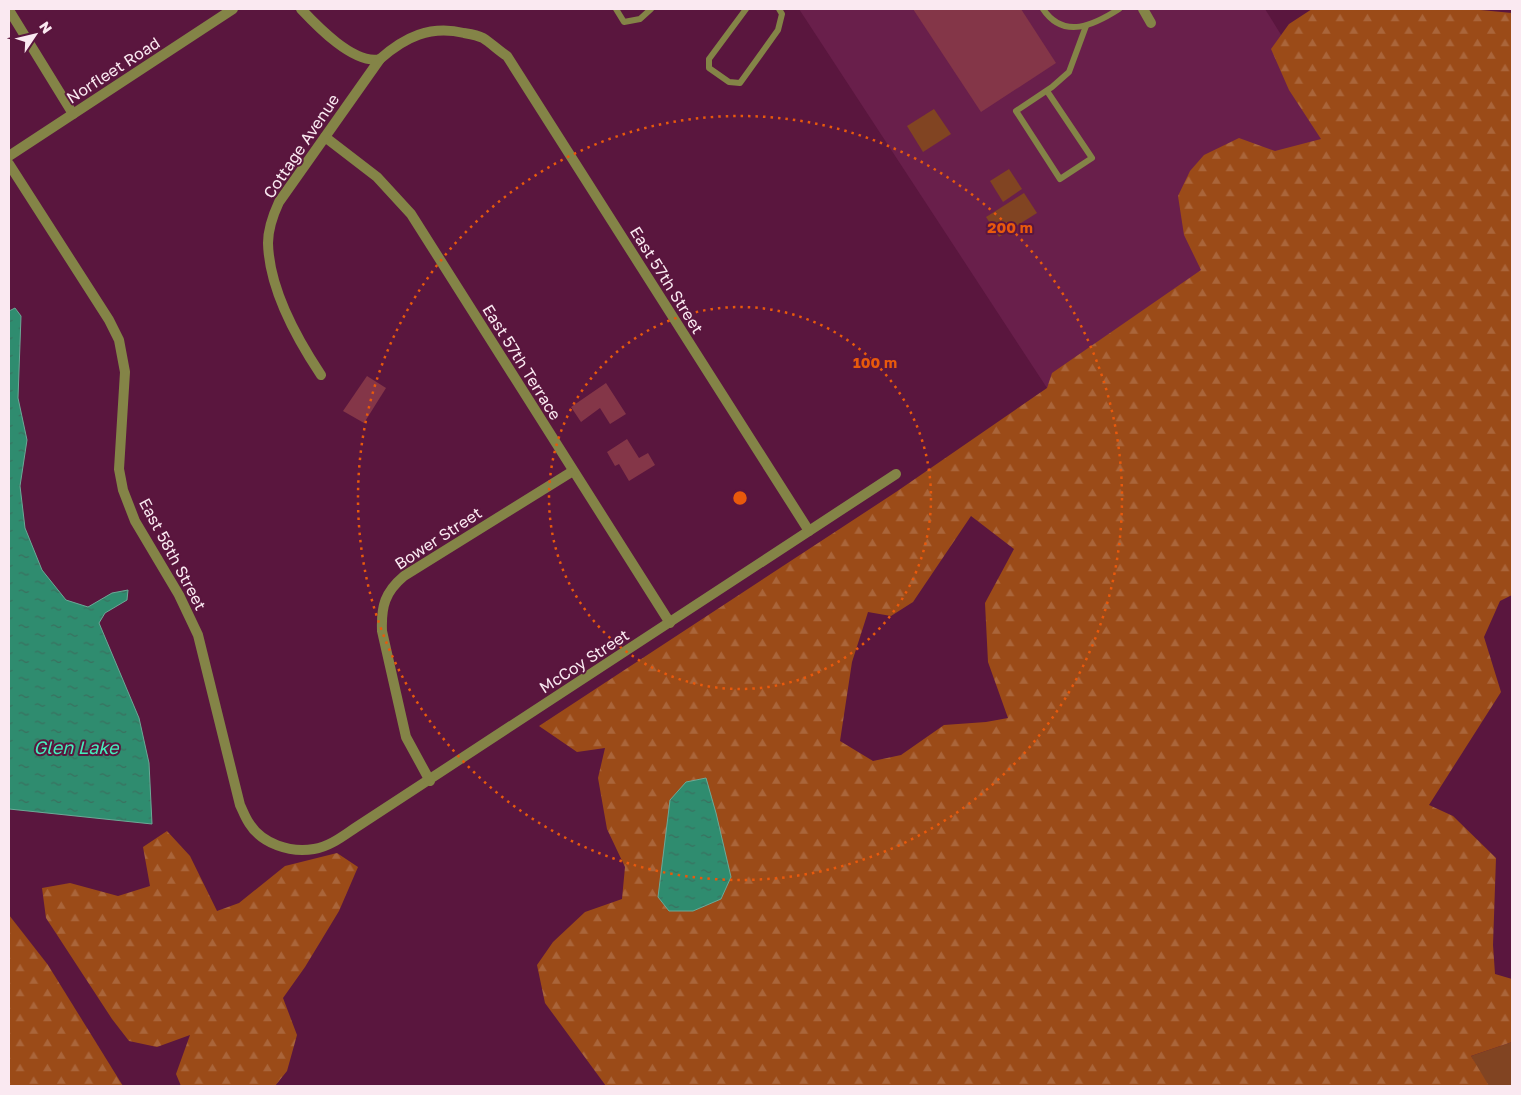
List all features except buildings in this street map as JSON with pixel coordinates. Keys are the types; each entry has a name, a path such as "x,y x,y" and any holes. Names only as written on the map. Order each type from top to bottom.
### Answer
{"street":[{"name":"Norfleet Road","path":"9,156 233,9"},
{"path":"301,9 326,36 360,57 371,61 380,59"},
{"path":"1143,9 1151,23"},
{"path":"9,10 73,114"},
{"name":"Cottage Avenue","path":"321,375 300,342 284,309 272,268 268,243 272,219 279,202 380,59 394,47 410,38 428,32 450,30 482,37 496,48"},
{"name":"East 57th Street","path":"496,48 507,56 513,65 809,531"},
{"name":"East 57th Terrace","path":"325,137 377,177 411,214 670,622"},
{"name":"East 58th Street","path":"9,164 109,320 119,340 125,372 119,469 124,490 135,521 179,595 198,635 240,805 249,824 260,836 280,846"},
{"name":"Bower Street","path":"430,781 406,737 382,630 381,613 386,597 396,583 404,576 573,471"},
{"name":"McCoy Street","path":"280,846 292,850 314,849 330,844 430,781 896,474"}],"lane":[{"path":"616,9 624,22 640,19 651,9"},
{"path":"746,9 709,59 709,68 729,82 740,83 778,30 782,14 779,9"},
{"path":"1043,9 1063,27 1086,26 1118,9"},
{"path":"1047,91 1092,158 1060,179 1016,111 1047,91 1069,72 1086,26"}],"shaded area":[{"path":"799,9 1265,9 1368,175 1047,388"},
{"path":"934,109 951,134 923,152 907,126"},
{"path":"1009,169 1022,189 1003,202 990,181"},
{"path":"1024,193 1037,213 999,237 986,217"},
{"path":"1512,1042 1512,1086 1486,1086 1471,1056"}],"green space":[{"path":"1312,9 1470,9 1512,13 1512,595 1500,601 1484,637 1501,692 1429,805 1453,816 1496,858 1493,945 1495,974 1512,979 1512,1042 1471,1056 1489,1086 606,1086 545,1003 537,965 553,942 585,912 622,899 625,867 607,829 598,778 605,748 577,752 539,726 896,492 1047,388 1052,373 1201,270 1184,235 1178,196 1190,171 1204,155 1239,138 1275,151 1321,139 1289,90 1271,49 1289,24","holes":["971,516 1014,549 985,603 988,662 1008,718 986,722 944,725 901,755 873,761 840,741 852,662 868,612 891,616 913,602"]},
{"path":"167,831 190,856 217,911 239,903 285,866 337,853 358,867 339,911 305,967 283,998 297,1035 287,1071 275,1086 181,1086 176,1074 190,1035 157,1047 129,1041 112,1019 46,918 42,888 70,883 118,896 150,886 143,847"},
{"path":"9,915 48,965 123,1086 9,1086"}],"water":[{"name":"Glen Lake","path":"15,308 21,316 18,398 27,440 20,486 25,528 42,570 66,600 88,607 112,593 128,590 127,600 105,613 99,623 139,718 149,763 152,824 9,809 9,311"},
{"path":"706,778 731,877 721,899 693,911 669,911 658,897 670,800 686,782"}]}
